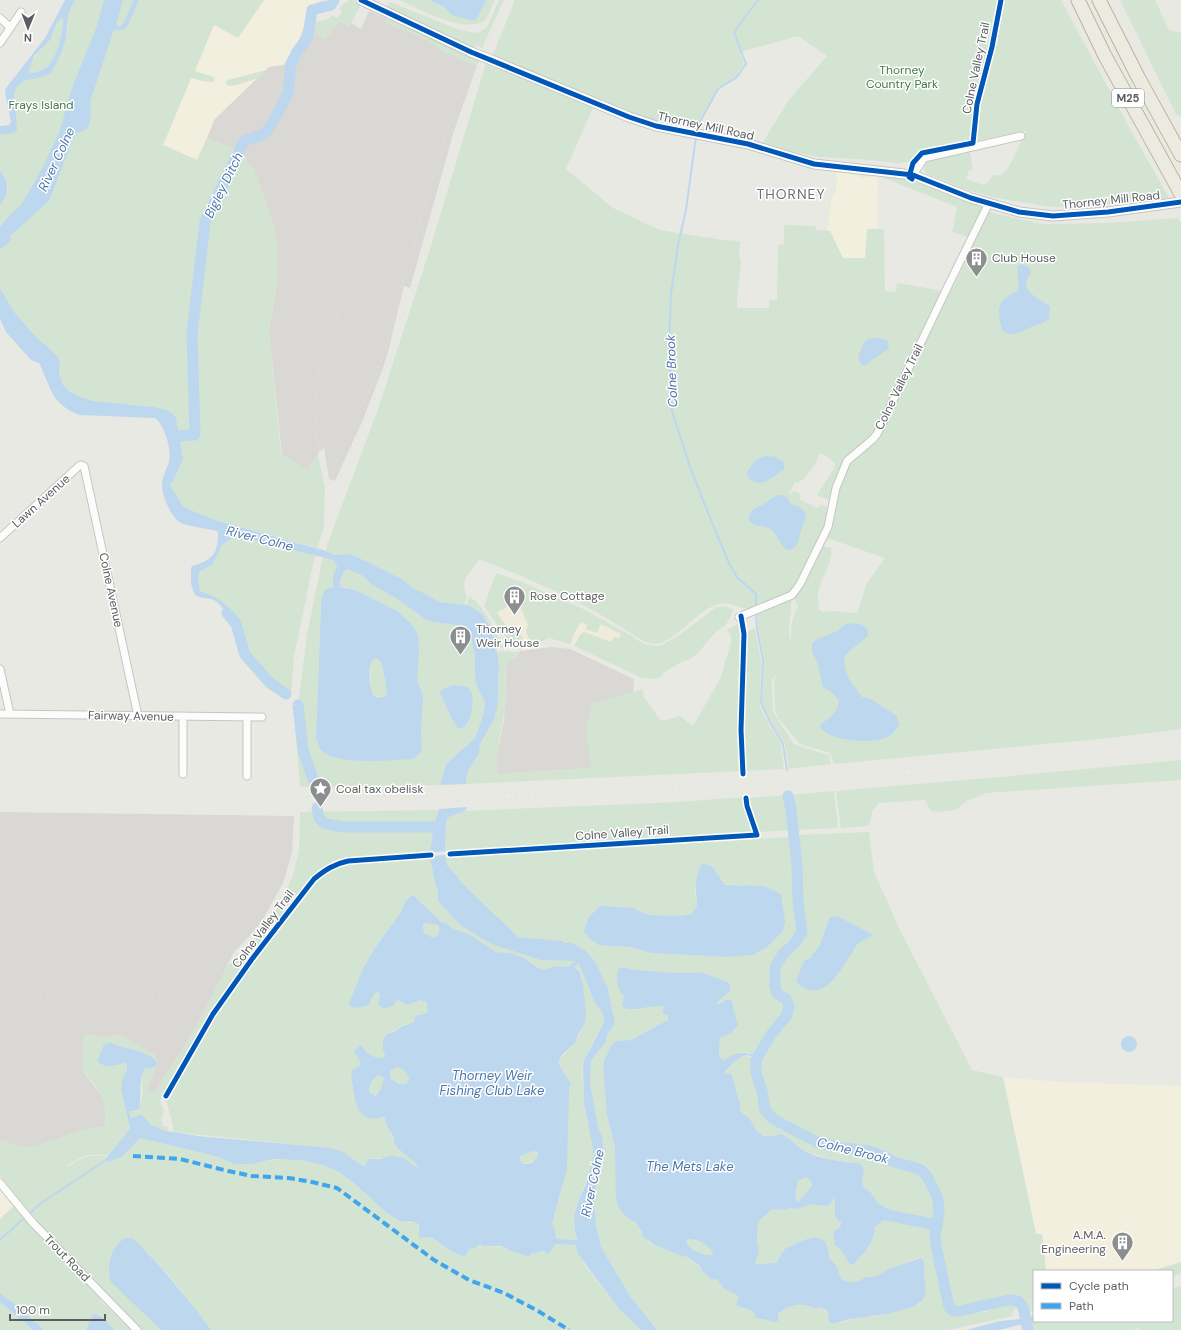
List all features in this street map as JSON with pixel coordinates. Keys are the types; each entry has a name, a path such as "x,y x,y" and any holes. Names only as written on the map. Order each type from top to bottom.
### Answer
{"highway":[{"name":"M25","path":"1078,0 1105,56 1181,194"},
{"name":"M25","path":"1099,0 1138,77 1181,155"}],"street":[{"name":"Thorney Mill Road","path":"361,0 471,52 629,117 656,126 748,144 814,164 913,175 988,205 1019,212 1053,216 1108,212 1181,202"},
{"path":"0,43 21,12"},
{"path":"0,18 10,27"},
{"path":"913,175 924,158 1021,136"},
{"name":"Colne Valley Trail","path":"738,618 792,595 800,584 828,527 836,488 847,461 877,434 988,205"},
{"name":"Lawn Avenue","path":"0,538 82,465"},
{"name":"Colne Avenue","path":"82,465 84,468 138,716"},
{"path":"0,669 10,714"},
{"name":"Fairway Avenue","path":"0,714 262,717"},
{"path":"183,716 183,774"},
{"path":"247,717 247,776"},
{"name":"Trout Road","path":"0,1183 33,1223 137,1330"}],"shaded area":[{"path":"264,0 319,0 311,7 299,40 283,65 269,67 215,119 197,160 163,145 214,25 238,38"},
{"path":"369,11 479,60 454,131 410,288 404,286 382,371 362,422 335,481 329,479 324,448 318,453 307,470 282,455 269,331 278,277 249,166 244,153 207,138 215,119 269,67 284,65 299,40 304,27 325,39 340,21 349,26 351,23 361,29"},
{"path":"837,171 859,172 860,178 878,176 877,288 855,288 827,233 831,201 836,190"},
{"path":"551,647 570,649 634,679 633,692 593,704 586,727 592,768 497,774 496,761 504,720 506,666 509,661 515,658 520,651"},
{"path":"0,812 294,816 292,853 283,883 262,921 234,952 200,1020 154,1094 146,1090 158,1062 155,1055 124,1037 116,1035 104,1038 84,1034 82,1070 101,1095 105,1104 105,1126 103,1128 95,1127 33,1147 24,1148 0,1140"},
{"path":"1003,1077 1060,1082 1181,1086 1181,1262 1155,1270 1046,1270 1042,1234 1036,1234"},
{"path":"0,1186 15,1205 0,1219"}],"green space":[{"name":"Frays Island","path":"75,0 264,0 238,38 214,25 195,71 214,77 214,82 191,78 163,145 197,160 207,138 244,153 249,166 254,168 275,229 278,244 278,277 269,331 281,455 294,461 307,470 318,455 325,488 324,527 317,548 218,521 183,506 170,485 183,459 176,418 154,408 95,401 79,397 67,390 60,381 60,367 10,308 0,288 0,206 8,190 7,183 0,171 0,135 14,133 16,119 14,95 17,87 25,81 49,74 62,51 68,30 69,12"},
{"path":"350,0 353,0 360,5 360,7 349,26 341,21 339,22 325,39 311,31 313,27 312,13 315,10 316,21 326,20 330,18 331,15 337,18 342,11 339,8"},
{"path":"399,0 429,0 444,7 452,15 476,19 486,0 495,0 485,21 475,24 465,24 442,19"},
{"path":"499,0 504,0 482,48 476,45 474,48 390,11 387,4 390,2 457,29 478,33 487,27"},
{"name":"Thorney Country Park","path":"515,0 1061,0 1169,198 1077,207 1051,207 992,197 964,189 927,174 924,170 925,164 935,158 970,152 973,170 969,170 966,179 983,185 986,184 993,175 1002,174 1005,172 1026,131 922,151 909,162 896,163 819,157 762,144 788,101 827,56 798,36 740,52 744,64 736,76 717,89 693,131 660,125 568,88 493,55"},
{"path":"1120,0 1155,0 1169,30 1181,33 1181,117 1176,114"},
{"path":"61,18 63,19 62,31 54,58 47,67 29,74 34,58 49,39"},
{"path":"386,19 479,60 476,66 440,51 423,39 385,23"},
{"path":"486,63 593,108 566,169 613,208 660,230 723,240 740,241 739,256 741,261 737,308 769,308 769,300 777,300 778,245 784,244 784,225 816,226 816,230 830,231 843,258 865,258 867,229 884,229 885,291 896,292 897,283 943,291 952,290 989,212 1042,224 1108,223 1178,218 1181,223 1181,729 1110,738 834,764 830,753 800,744 778,718 775,710 774,680 779,671 772,680 773,711 794,744 829,755 831,764 789,769 785,744 770,721 762,703 764,659 758,628 758,612 791,597 789,630 791,641 792,624 798,607 794,596 822,546 831,548 832,552 819,588 819,605 817,607 822,612 833,611 857,613 867,583 885,558 824,537 831,501 817,495 835,464 828,457 821,454 819,454 811,470 805,477 798,483 795,482 789,494 791,495 792,491 798,492 801,496 799,499 817,508 820,505 826,506 828,513 825,527 791,594 752,609 724,603 713,606 700,614 670,638 656,644 651,644 642,640 569,598 533,581 479,559 465,579 464,584 467,596 465,605 439,602 414,589 402,579 351,554 334,555 326,551 378,409 429,252"},
{"path":"266,70 258,78 237,85 228,86 225,82 228,80"},
{"path":"884,175 922,184 983,208 968,237 952,232 957,207 884,178"},
{"path":"236,535 315,554 294,657 291,697 271,681 247,654 238,623 231,610 199,589 199,572 212,565 222,545"},
{"path":"323,556 333,560 337,566 333,575 333,587 323,593 321,604 316,738 422,750 421,731 385,689 387,693 386,696 379,697 374,695 370,687 371,662 373,659 377,658 382,664 385,685 417,681 346,587 340,587 341,578 344,571 348,569 363,576 371,584 399,600 425,619 434,622 464,626 469,630 475,655 475,677 477,686 485,703 483,716 475,738 446,764 440,785 317,787 304,750 298,706 307,634","holes":["453,685 467,687 472,706 467,725 450,715 441,695 446,694 446,697 450,700 455,696 454,693 446,688"]},
{"path":"496,573 522,582 583,609 642,643 649,645 660,646 678,636 715,608 724,606 733,609 726,625 716,632 692,658 683,661 663,673 661,677 653,679 642,678 570,644 549,638 528,646 517,647 513,645 509,642 484,606"},
{"path":"469,597 479,605 484,612 503,648 496,649 493,634 488,622 479,612 466,605"},
{"path":"739,623 742,644 746,633 755,628 761,661 760,707 781,744 784,769 466,784 466,777 469,769 479,754 480,744 495,718 499,679 499,665 496,652 519,652 506,668 506,700 498,753 497,774 591,768 586,727 593,704 642,689 645,699 661,721 680,716 693,726 720,679 731,643 731,636 727,630"},
{"path":"297,706 304,755 315,787 300,787 295,725"},
{"path":"1181,760 1181,780 986,793 965,802 956,810 939,812 931,811 925,800 879,803 872,812 869,826 841,828 836,791"},
{"path":"834,791 838,828 793,830 789,795"},
{"path":"786,795 790,810 791,830 759,832 749,806 748,798"},
{"path":"743,797 753,833 445,851 446,822 449,817 461,811 678,802"},
{"path":"438,810 434,823 430,853 371,857 334,862 320,870 305,885 220,999 174,1080 161,1097 160,1102 164,1110 162,1118 163,1126 168,1127 168,1132 151,1125 141,1114 131,1118 129,1112 132,1112 141,1102 142,1077 145,1068 152,1068 156,1066 156,1061 143,1053 115,1045 112,1065 125,1063 127,1071 121,1090 130,1130 107,1156 91,1155 86,1156 67,1166 68,1167 81,1159 91,1156 106,1157 105,1159 108,1162 123,1156 140,1138 215,1156 234,1164 281,1159 307,1161 326,1166 339,1172 354,1183 387,1213 408,1223 414,1222 419,1226 418,1230 447,1248 465,1256 469,1249 475,1248 480,1243 483,1246 502,1247 511,1251 531,1254 543,1251 555,1244 577,1245 578,1254 585,1265 619,1309 641,1330 211,1330 184,1294 157,1262 134,1241 126,1238 122,1239 116,1245 110,1265 161,1330 140,1330 91,1280 38,1222 0,1176 0,1140 24,1148 33,1147 78,1131 95,1127 103,1128 105,1126 105,1109 101,1095 98,1089 82,1070 84,1034 104,1038 116,1035 124,1037 155,1055 158,1062 146,1090 154,1094 200,1020 226,967 252,944 268,924 284,896 293,875 299,850 300,812"},
{"path":"869,832 874,872 899,928 972,1070 1003,1077 1036,1234 1042,1234 1046,1270 1033,1270 1033,1311 1028,1313 1024,1302 1016,1299 998,1300 954,1310 950,1306 937,1246 936,1236 940,1213 940,1199 927,1175 920,1168 894,1161 867,1150 836,1146 817,1141 774,1117 767,1109 757,1072 758,1061 788,1015 790,1006 787,998 778,991 776,985 776,970 778,963 803,933 799,901 800,872 797,835","holes":["839,916 872,935 860,942 836,976 804,961 815,954"]},
{"path":"790,837 795,865 796,903 801,932 776,963 774,970 774,985 776,993 785,999 788,1006 786,1015 771,1034 758,1055 740,1052 725,1060 720,1058 720,1038 731,1033 733,1003 717,1004 716,1002 729,991 728,982 701,972 678,973 627,968 619,969 619,983 624,996 622,1005 633,1010 656,1006 664,1007 662,1011 669,1018 668,1020 631,1040 616,1041 613,1043 604,1060 603,1067 607,1115 615,1148 616,1173 624,1215 636,1223 640,1231 649,1242 681,1256 688,1257 700,1267 710,1279 718,1280 725,1289 739,1297 736,1304 737,1306 753,1311 756,1318 778,1321 778,1314 786,1308 805,1304 814,1308 820,1307 826,1310 829,1313 830,1323 845,1322 853,1318 877,1316 920,1304 925,1292 924,1261 918,1258 891,1268 875,1277 866,1277 857,1282 848,1282 842,1280 840,1273 829,1258 827,1245 823,1241 809,1238 783,1251 776,1263 757,1264 755,1262 758,1256 758,1222 772,1209 798,1209 811,1204 829,1205 834,1197 836,1197 835,1217 838,1218 839,1221 842,1221 840,1227 836,1230 835,1245 841,1250 850,1264 853,1265 868,1248 873,1239 875,1227 885,1219 897,1218 935,1226 934,1245 940,1278 948,1308 954,1312 976,1313 989,1311 995,1305 1002,1302 1019,1304 1013,1311 1012,1316 948,1330 657,1330 630,1296 601,1247 596,1225 594,1199 598,1174 604,1153 602,1136 598,1127 590,1083 591,1063 592,1059 606,1042 607,1035 615,1023 608,989 596,963 585,950 572,943 562,943 562,941 518,937 465,886 447,865 445,855","holes":["700,867 714,868 724,883 731,885 743,885 753,955 727,957 651,953 630,947 614,947 617,908 634,908 650,915 679,916 691,914 697,906 695,891"]},
{"path":"430,856 438,892 438,901 460,925 491,944 540,960 575,961 568,967 556,966 544,970 538,968 524,958 510,953 496,952 470,935 452,928 446,923 442,923 413,895 406,900 401,912 375,948 349,1003 361,1006 367,1004 370,1002 374,994 378,992 380,995 378,1001 383,1009 393,1006 398,1000 409,1004 420,1000 425,1002 429,1011 425,1014 418,1015 412,1023 402,1025 398,1030 392,1031 388,1034 383,1040 384,1058 370,1055 361,1045 353,1051 359,1059 360,1064 351,1074 354,1097 379,1118 385,1118 397,1148 418,1166 416,1167 400,1158 387,1158 368,1159 365,1166 361,1165 343,1152 321,1147 173,1132 173,1126 166,1100 208,1027 244,973 303,893 315,880 336,865 371,859"},
{"path":"424,923 438,925 440,933 436,937 431,938 424,933"},
{"path":"578,963 593,999 604,1019 604,1022 588,1050 583,1065 585,1107 587,1121 594,1145 594,1153 589,1175 576,1208 574,1219 575,1230 579,1240 556,1239 555,1230 552,1224 561,1192 569,1090 571,1084 558,1063 578,1038 581,1030 574,968"},
{"path":"741,1056 754,1058 755,1073 761,1091 764,1110 773,1120 816,1144 867,1152 894,1163 919,1170 926,1176 937,1199 938,1212 936,1223 893,1213 881,1206 864,1188 862,1182 864,1170 850,1162 832,1160 805,1151 781,1134 763,1136 756,1130 750,1119 740,1111 739,1101 727,1074 724,1074 736,1059"},
{"path":"397,1067 407,1074 409,1079 406,1084 399,1084 390,1078 390,1069"},
{"path":"379,1074 385,1078 380,1091 375,1096 370,1093 370,1085"},
{"path":"538,1151 539,1156 536,1160 524,1164 521,1163 520,1156"},
{"path":"806,1177 812,1182 812,1186 798,1202 795,1197 798,1181"},
{"path":"15,1205 102,1296 100,1300 131,1330 115,1330 99,1315 92,1316 86,1330 44,1330 15,1304 0,1293 0,1219"},
{"path":"688,1239 695,1240 705,1245 711,1250 713,1253 712,1255 701,1254 690,1247 686,1241"},
{"path":"1181,1262 1181,1274 1173,1276 1173,1270 1155,1270"},
{"path":"1181,1286 1181,1330 1140,1330 1139,1328 1132,1330 1032,1330 1031,1322 1033,1321 1173,1322 1173,1288"},
{"path":"0,1302 33,1330 0,1330"}],"sand":[{"path":"518,602 528,625 526,631 531,645 526,646 520,634 507,625 497,612"},
{"path":"581,622 587,625 586,629 597,633 601,624 621,634 619,639 614,636 611,642 584,632 580,635 574,646 570,644"}],"water":[{"path":"65,0 75,0 69,12 66,38 62,51 51,73 43,77 27,80 16,88 14,96 17,130 14,133 0,135 0,126 9,125 11,122 5,93 6,88 45,38","holes":["61,18 63,19 59,44 51,63 43,70 29,74 34,56 50,40 56,25"]},
{"name":"River Colne","path":"104,0 123,0 116,25 120,27 124,22 134,0 139,0 126,27 122,30 114,29 91,99 91,116 88,128 75,134 49,201 11,235 10,242 0,249 0,227 21,205 43,167 60,130 72,88 97,26"},
{"path":"429,0 486,0 476,20 470,20 452,15 444,7"},
{"path":"0,171 6,180 7,188 5,197 0,206"},
{"path":"1021,264 1029,267 1031,272 1026,282 1026,287 1028,290 1035,297 1050,306 1049,319 1020,332 1010,334 1002,330 999,311 1002,302 1011,294 1018,291 1018,266"},
{"name":"River Colne","path":"0,288 14,312 33,334 56,355 60,361 59,372 62,384 70,392 94,401 153,407 172,413 176,418 183,459 170,485 183,506 218,521 326,551 334,555 351,554 402,579 414,589 439,602 470,606 482,614 489,625 495,641 499,665 497,708 495,718 480,744 479,754 469,769 466,777 466,784 440,785 446,764 475,738 483,716 485,703 477,686 475,677 475,655 469,630 464,626 434,622 425,619 399,600 371,584 363,576 348,569 344,571 341,578 340,587 355,590 397,611 412,625 418,635 419,650 417,682 423,697 421,731 422,750 414,759 365,761 351,760 328,755 321,750 316,738 321,604 325,590 333,587 333,575 337,566 333,560 236,535 222,545 212,565 199,572 198,578 200,591 223,602 231,610 238,623 231,625 224,610 218,603 211,599 195,595 191,584 192,566 209,559 212,556 217,547 218,533 217,531 181,523 177,520 168,506 162,486 169,460 169,447 159,422 154,418 80,415 70,411 57,400 53,394 39,363 31,360 6,332 0,319","holes":["373,659 378,659 382,664 387,693 386,696 380,697 376,697 373,694 370,685 371,662"]},
{"path":"877,338 887,340 889,343 888,349 864,366 859,360 861,349 868,339"},
{"path":"766,456 776,457 784,462 784,470 764,482 759,483 751,480 747,474 748,470 754,462"},
{"path":"779,495 787,497 791,504 800,508 806,514 797,545 789,550 782,545 773,531 767,527 754,525 749,521 750,513 754,509"},
{"path":"846,624 858,624 864,626 868,632 868,636 846,654 844,659 845,669 849,679 862,697 871,699 897,716 899,725 888,737 873,741 857,741 835,737 822,730 819,726 834,714 839,701 833,693 823,687 817,661 812,653 812,643 837,631"},
{"path":"453,685 467,687 471,691 473,700 469,721 464,727 458,729 440,692"},
{"path":"467,807 466,810 449,817 446,822 445,851 430,853 434,823 439,809"},
{"name":"Thorney Weir Fishing Club Lake","path":"445,855 447,865 465,886 518,937 572,943 585,950 596,963 608,989 615,1023 607,1035 606,1042 592,1059 591,1063 590,1083 598,1127 602,1136 604,1153 598,1174 594,1199 596,1225 601,1247 630,1296 657,1330 641,1330 619,1309 578,1254 576,1245 555,1244 549,1254 543,1251 531,1254 528,1258 527,1256 501,1246 483,1246 480,1244 475,1248 469,1249 465,1256 457,1254 430,1237 419,1238 418,1224 414,1222 400,1221 387,1213 354,1183 339,1172 326,1166 307,1161 281,1159 251,1164 234,1164 215,1156 140,1138 123,1156 108,1162 105,1159 130,1129 121,1090 123,1078 127,1071 126,1064 107,1066 97,1061 104,1045 110,1042 115,1045 139,1051 152,1057 157,1062 156,1066 152,1068 145,1068 141,1083 139,1109 129,1112 131,1118 141,1114 151,1125 166,1131 198,1136 332,1149 343,1152 359,1164 365,1166 368,1159 380,1159 394,1156 404,1158 416,1167 418,1166 397,1148 394,1138 386,1124 385,1118 373,1119 366,1117 361,1113 355,1099 351,1074 352,1070 360,1064 359,1059 353,1051 361,1045 370,1055 384,1058 383,1039 388,1034 398,1030 402,1026 415,1021 415,1017 418,1015 425,1014 428,1011 426,1002 420,1000 408,1005 398,1000 393,1006 383,1009 378,1004 380,995 378,992 374,994 369,1005 354,1008 351,1007 349,1003 364,967 375,948 401,912 406,900 413,895 442,923 446,923 452,928 470,935 496,952 510,953 524,958 538,968 544,970 556,966 568,967 575,961 540,960 491,944 460,925 438,901 438,892 430,856","holes":["424,923 438,925 439,934 436,937 431,938 431,936 424,933","578,963 593,999 603,1015 604,1022 584,1060 583,1068 584,1103 594,1154 586,1184 579,1199 574,1216 575,1232 578,1240 556,1239 555,1230 552,1224 567,1168 569,1090 571,1084 558,1063 562,1055 575,1043 585,1022 586,1011 583,985 579,971 574,968","397,1067 403,1070 409,1079 406,1084 399,1084 390,1078 390,1070","379,1075 384,1078 380,1091 375,1096 370,1093 370,1085","534,1151 538,1152 538,1156 533,1162 529,1164 521,1163 520,1156"]},
{"path":"702,864 711,866 726,885 764,886 781,894 785,922 783,931 767,947 753,955 727,957 651,953 630,947 599,945 590,939 584,931 588,918 600,906 634,908 650,915 678,916 691,914 697,906 697,879 699,869"},
{"path":"838,916 873,935 859,943 832,981 825,987 818,990 804,988 796,981 804,961 810,958 820,945 830,917"},
{"name":"The Mets Lake","path":"621,968 627,968 678,973 701,972 728,982 730,985 730,991 716,1003 719,1004 726,1000 731,1000 738,1025 731,1033 720,1038 720,1058 725,1060 742,1053 759,1056 756,1060 752,1056 743,1056 735,1061 725,1072 725,1074 730,1073 732,1075 740,1104 740,1111 750,1119 756,1130 763,1136 781,1134 811,1154 839,1161 860,1164 864,1170 862,1182 864,1188 870,1192 879,1204 896,1214 897,1218 885,1219 875,1227 873,1239 865,1252 853,1265 850,1264 841,1250 835,1245 833,1232 840,1227 842,1221 840,1220 839,1222 837,1220 838,1218 835,1217 835,1197 829,1205 825,1206 811,1204 798,1209 772,1209 758,1222 757,1239 759,1253 755,1262 757,1264 776,1263 785,1249 801,1241 813,1238 823,1240 829,1250 829,1258 837,1267 842,1280 848,1282 857,1282 866,1277 875,1277 891,1268 921,1258 924,1261 925,1291 924,1298 920,1303 903,1310 833,1323 830,1323 828,1319 829,1313 825,1309 818,1307 816,1309 801,1304 787,1308 778,1314 778,1321 773,1322 758,1319 753,1311 737,1306 736,1304 739,1297 725,1289 718,1280 710,1279 702,1271 700,1266 688,1257 681,1256 655,1245 642,1236 642,1233 636,1223 624,1215 616,1200 615,1148 607,1115 603,1067 604,1060 613,1043 616,1041 631,1040 668,1020 668,1016 662,1011 664,1007 659,1006 634,1009 624,1008 622,1005 624,996 618,984 618,970","holes":["806,1177 812,1182 812,1186 798,1202 795,1197 798,1181","688,1239 699,1241 711,1250 713,1253 712,1255 701,1254 693,1250 686,1242"]},
{"path":"1126,1036 1132,1036 1137,1041 1135,1050 1132,1052 1126,1052 1121,1047 1121,1041"},
{"path":"125,1238 132,1238 159,1265 211,1330 161,1330 111,1282 109,1270 111,1257 116,1245"},
{"path":"0,1293 15,1304 44,1330 33,1330 0,1302"},
{"path":"95,1314 102,1317 115,1330 86,1330 92,1316"},
{"path":"1033,1316 1033,1321 999,1330 966,1330 1000,1321"}],"waterway":[{"name":"Bigley Ditch","path":"172,436 195,435 192,333 205,222 244,141 260,136 266,132 288,93 291,65 296,53 307,39 312,10 331,5 334,0"},
{"name":"Colne Brook","path":"696,132 697,127 718,89 737,77 746,64 734,32 758,0"},
{"name":"Colne Brook","path":"696,136 686,210 678,245 671,294 669,346 672,411 690,467 729,563 737,577 756,594 756,607"},
{"name":"Colne Brook","path":"756,612 757,629 763,660 761,703 783,744 787,770"},
{"name":"Bigley Ditch","path":"227,613 236,624 245,655 270,683 286,694"},
{"path":"298,705 303,750 315,785"},
{"name":"Colne Brook","path":"788,796 797,865 798,902 802,932 795,943 784,953 777,963 775,970 775,986 777,993 786,999 789,1006 787,1015 770,1036 756,1060 756,1073 762,1091 765,1110 773,1119 817,1142 837,1147 868,1151 883,1156 894,1162 920,1169 927,1176 938,1199 939,1212 935,1236 949,1307 953,1311 959,1311 1009,1300 1018,1301 1023,1307 1028,1330"},
{"path":"317,808 319,818 326,824 344,827 438,827"},
{"path":"29,1214 41,1203 106,1160"},
{"path":"882,1214 937,1225"},
{"path":"0,1240 25,1217"}],"railway":[{"path":"294,789 293,718 295,672 301,626 317,556 334,498 374,400 402,322 463,114 490,38 506,0"},
{"path":"327,508 336,462 375,376 389,336 404,276 458,92"},
{"path":"318,442 315,407 320,365 382,189"},
{"path":"316,437 324,467 327,490"},
{"path":"0,794 192,798 288,798 480,794 576,790 870,772 1026,758 1181,740"},
{"path":"1134,752 1181,747"},
{"path":"0,801 143,805 286,805 571,797 856,779 1141,755"},
{"path":"0,985 66,1002 93,1006 107,1006 132,1004 156,999 180,991 202,979 223,965 242,949 259,930 276,905 289,876 292,864 295,841 296,811"}],"marked path":[{"path":"133,1156 180,1159 252,1176 289,1178 337,1188 434,1260 469,1280 504,1293 569,1330"}],"cycle path":[{"path":"361,0 471,52 629,117 656,126 748,144 814,164 913,175 971,198 1019,212 1053,216 1108,212 1181,202"},
{"path":"912,179 909,177 913,163 922,153 973,143 977,104 992,47 1001,0"},
{"path":"741,616 744,634 741,730 743,774"},
{"path":"450,854 757,835 747,806 746,798"},
{"path":"166,1096 213,1014 252,959 314,879 330,868 348,861 431,855"}],"place":[{"name":"Club House","path":"976,278"},
{"name":"Rose Cottage","path":"515,616"},
{"name":"Thorney Weir House","path":"460,656"},
{"name":"Coal tax obelisk","path":"320,808"},
{"name":"A.M.A. Engineering","path":"1122,1262"}],"district":[{"name":"THORNEY","path":"791,194"}]}
